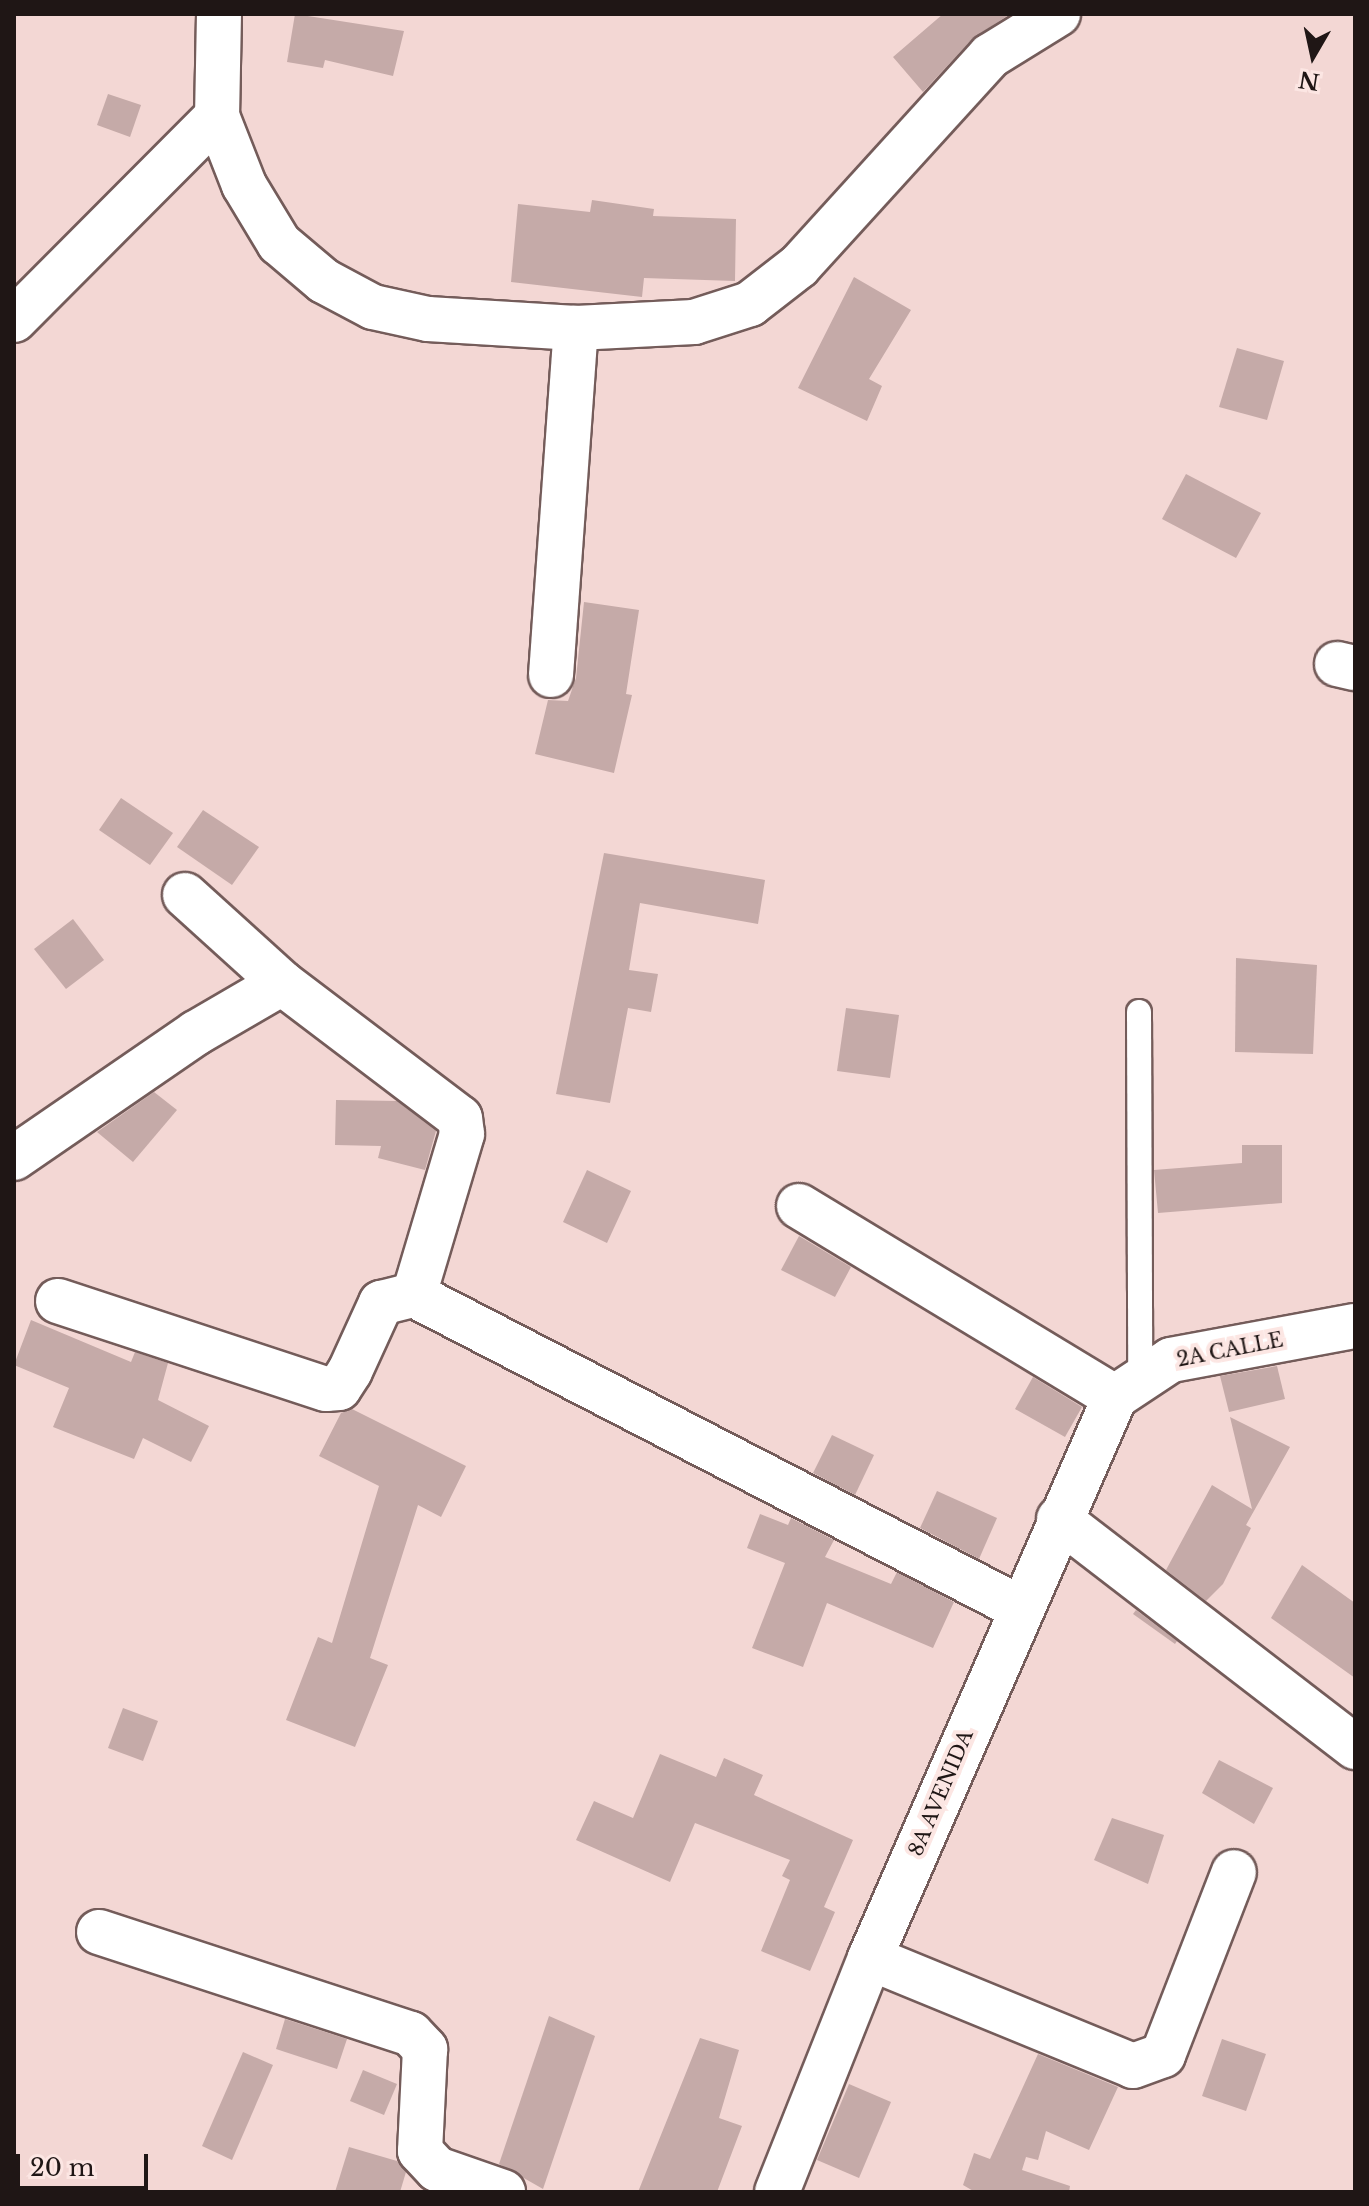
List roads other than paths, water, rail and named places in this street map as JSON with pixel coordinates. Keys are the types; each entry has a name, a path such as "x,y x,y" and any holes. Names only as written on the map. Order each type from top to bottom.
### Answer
{"street":[{"path":"219,14 217,116 244,185 279,243 324,281 373,307 428,319 576,328 694,322 750,304 799,266 990,56 1058,14"},
{"path":"14,320 217,116"},
{"path":"551,675 576,328"},
{"path":"185,895 282,983 460,1118 462,1134 414,1295"},
{"path":"14,1158 196,1033 282,983"},
{"path":"799,1206 1128,1388"},
{"path":"58,1301 326,1389 339,1388 350,1371 381,1303 414,1295 1020,1608"},
{"name":"2A CALLE","path":"1128,1388 1171,1360 1355,1326"},
{"name":"8A AVENIDA","path":"777,2192 870,1958 1020,1608 1059,1519 1128,1388"},
{"path":"1059,1519 1355,1747"},
{"path":"870,1958 1133,2066 1167,2048 1234,1872"},
{"path":"99,1932 411,2034 425,2049 420,2151 437,2169 503,2192"}],"lane":[{"path":"1128,1388 1139,1012"}]}
